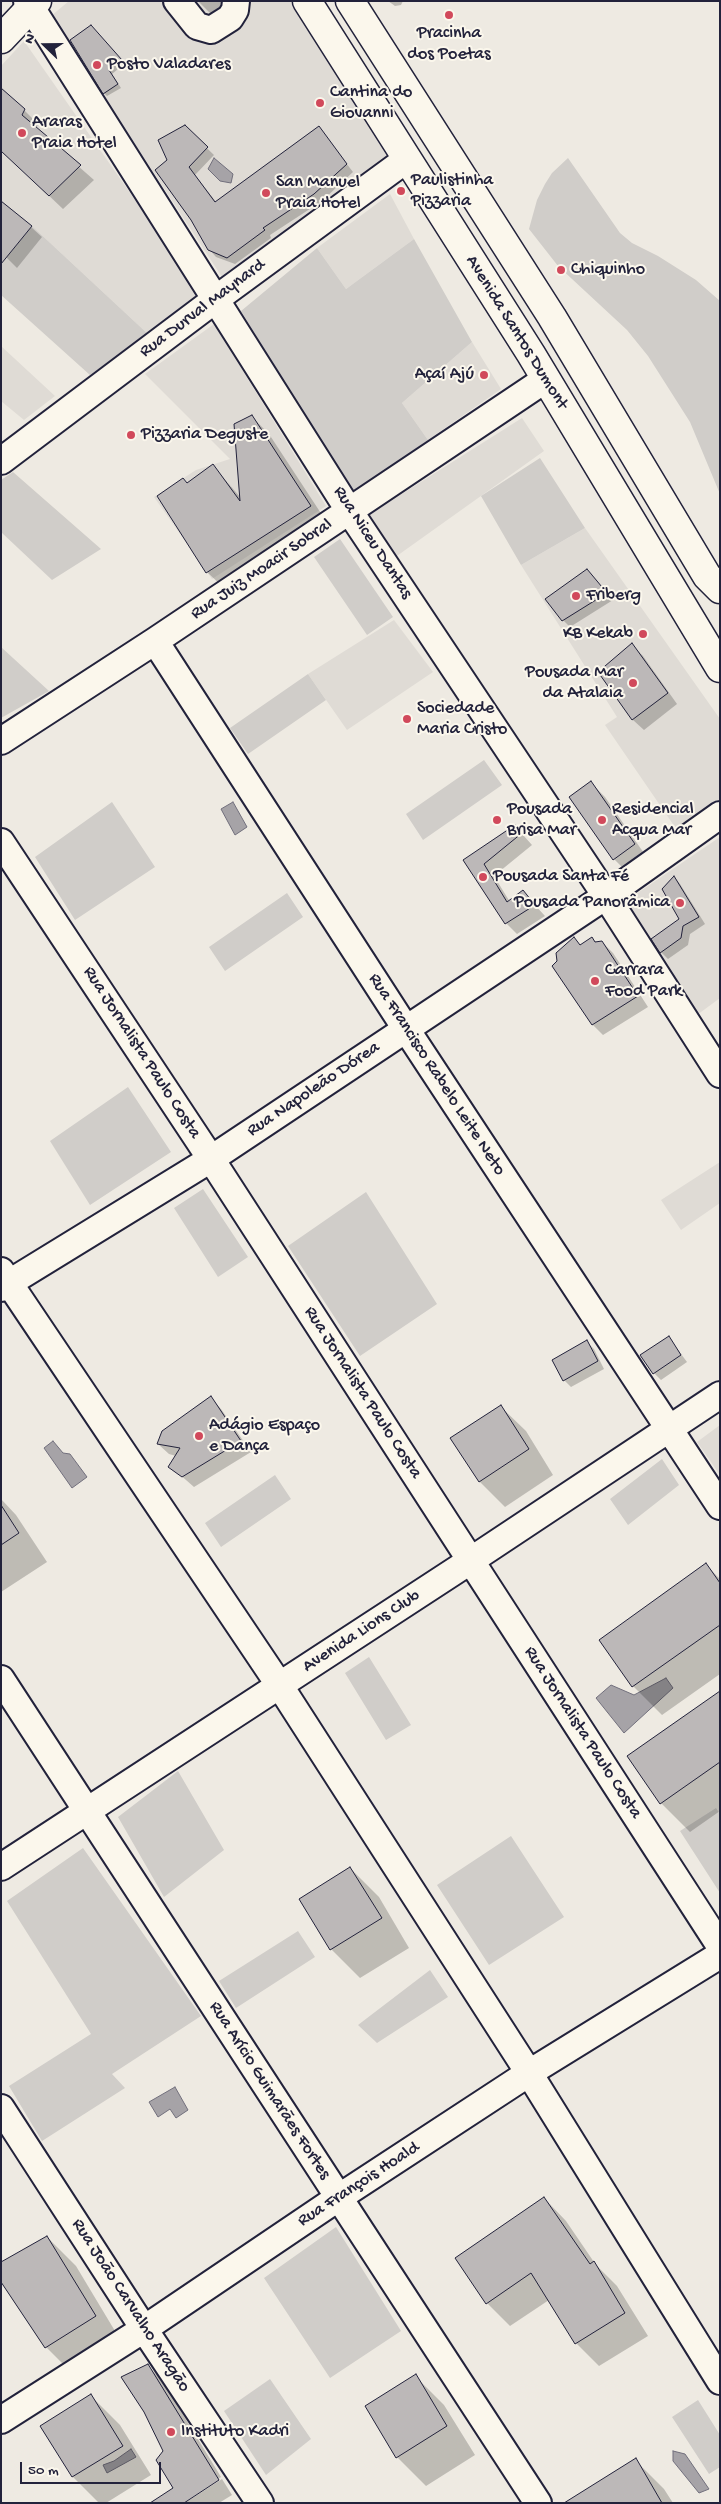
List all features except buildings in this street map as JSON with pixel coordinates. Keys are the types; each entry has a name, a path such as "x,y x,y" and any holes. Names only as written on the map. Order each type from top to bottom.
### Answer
{"main road":[{"name":"Avenida Santos Dumont","path":"307,1 546,379 720,668"},
{"path":"350,1 552,317 707,576 720,589"},
{"path":"1,39 32,3"}],"street":[{"path":"176,1 197,26 212,30 230,18 235,10 236,1"},
{"name":"Rua Niceu Dantas","path":"32,3 350,512 606,896 720,1074"},
{"name":"Rua Durval Maynard","path":"1,460 407,159"},
{"name":"Rua Juiz Moacir Sobral","path":"1,741 155,642 546,379"},
{"name":"Rua Francisco Rabelo Leite Neto","path":"155,642 668,1430 720,1506"},
{"name":"Rua Napoleão Dórea","path":"4,1280 211,1159 606,896 720,815"},
{"name":"Rua Jornalista Paulo Costa","path":"1,842 211,1159 720,1946"},
{"path":"4,1280 280,1686 529,2073 720,2381"},
{"name":"Avenida Lions Club","path":"1,1867 87,1809 280,1686 720,1395"},
{"name":"Rua Arício Guimarães Fortes","path":"1,1678 538,2503"},
{"name":"Rua François Hoald","path":"1,2420 144,2329 338,2198 529,2073 720,1955"},
{"name":"Rua João Carvalho Aragão","path":"1,2108 144,2329 260,2503"}],"shaded area":[{"path":"69,1 290,1 395,155 224,280 51,16"},
{"path":"24,41 200,293 148,334 32,226 1,262 1,66"},
{"path":"214,158 233,174 231,183 220,181 208,169"},
{"path":"568,158 620,233 632,243 658,256 696,280 720,301 720,494 690,422 648,356 627,330 558,266 529,229 537,200 545,184 552,173"},
{"path":"390,194 414,239 346,289 317,248"},
{"path":"32,226 148,334 90,375 1,295 1,264"},
{"path":"414,239 472,342 402,403 428,440 353,494 241,311 317,248 346,289"},
{"path":"214,324 326,506 212,579 154,497 196,470 230,459 145,374"},
{"path":"472,342 501,389 428,440 402,403"},
{"path":"1,346 55,396 24,420 1,401"},
{"path":"522,418 544,451 394,558 367,516"},
{"path":"540,458 585,528 521,565 481,496"},
{"path":"13,472 101,549 52,580 1,532 1,480"},
{"path":"585,528 720,719 720,799 677,830 605,725 617,717 521,565"},
{"path":"340,539 393,617 367,635 314,557"},
{"path":"394,620 433,672 347,730 308,674"},
{"path":"1,647 49,691 1,718"},
{"path":"308,674 326,700 248,754 230,728"},
{"path":"484,760 502,785 423,840 406,814"},
{"path":"112,802 155,867 75,920 35,857"},
{"path":"233,802 247,827 235,835 221,809"},
{"path":"720,837 720,998 697,1015 620,905"},
{"path":"287,893 303,917 225,971 209,947"},
{"path":"128,1087 171,1152 90,1205 50,1141"},
{"path":"720,1162 720,1203 681,1230 661,1200"},
{"path":"203,1189 248,1257 218,1277 174,1208"},
{"path":"366,1192 437,1304 360,1356 288,1246"},
{"path":"720,1425 720,1475 697,1442"},
{"path":"53,1441 63,1453 70,1454 87,1477 72,1488 44,1448"},
{"path":"662,1459 679,1485 628,1525 610,1499"},
{"path":"275,1475 291,1499 221,1547 205,1523"},
{"path":"369,1657 411,1725 386,1740 345,1673"},
{"path":"666,1678 673,1688 624,1733 596,1698 611,1685 634,1695"},
{"path":"178,1771 224,1850 164,1897 118,1817"},
{"path":"716,1808 720,1814 720,1893 680,1831"},
{"path":"511,1836 564,1917 489,1965 437,1885"},
{"path":"83,1848 201,2016 112,2074 125,2088 42,2141 9,2086 91,2034 7,1901"},
{"path":"298,1931 315,1957 236,2008 219,1981"},
{"path":"430,1970 448,1997 377,2043 358,2025"},
{"path":"175,2087 188,2110 176,2118 170,2109 158,2117 149,2102"},
{"path":"336,2227 401,2331 330,2378 264,2278"},
{"path":"270,2379 311,2439 266,2475 224,2411"},
{"path":"698,2400 720,2435 720,2467 709,2474 672,2417"},
{"path":"131,2449 136,2457 107,2473 103,2465 114,2461"},
{"path":"673,2451 685,2454 709,2489 699,2493 673,2461"}],"place":[{"name":"Pracinha dos Poetas","path":"449,15"},
{"name":"Posto Valadares","path":"97,65"},
{"name":"Cantina do Giovanni","path":"320,103"},
{"name":"Araras Praia Hotel","path":"22,133"},
{"name":"Paulistinha Pizzaria","path":"401,191"},
{"name":"San Manuel Praia Hotel","path":"266,193"},
{"name":"Chiquinho","path":"561,270"},
{"name":"Açaí Ajú","path":"484,375"},
{"name":"Pizzaria Deguste","path":"131,435"},
{"name":"Friberg","path":"576,596"},
{"name":"KB Kekab","path":"643,634"},
{"name":"Pousada Mar da Atalaia","path":"633,683"},
{"name":"Sociedade Maria Cristo","path":"407,719"},
{"name":"Pousada Brisa Mar","path":"497,820"},
{"name":"Residencial Acqua Mar","path":"602,820"},
{"name":"Pousada Santa Fé","path":"483,877"},
{"name":"Pousada Panorâmica","path":"680,903"},
{"name":"Carrara Food Park","path":"595,981"},
{"name":"Adágio Espaço e Dança","path":"199,1436"},
{"name":"Instituto Kadri","path":"171,2432"}]}
